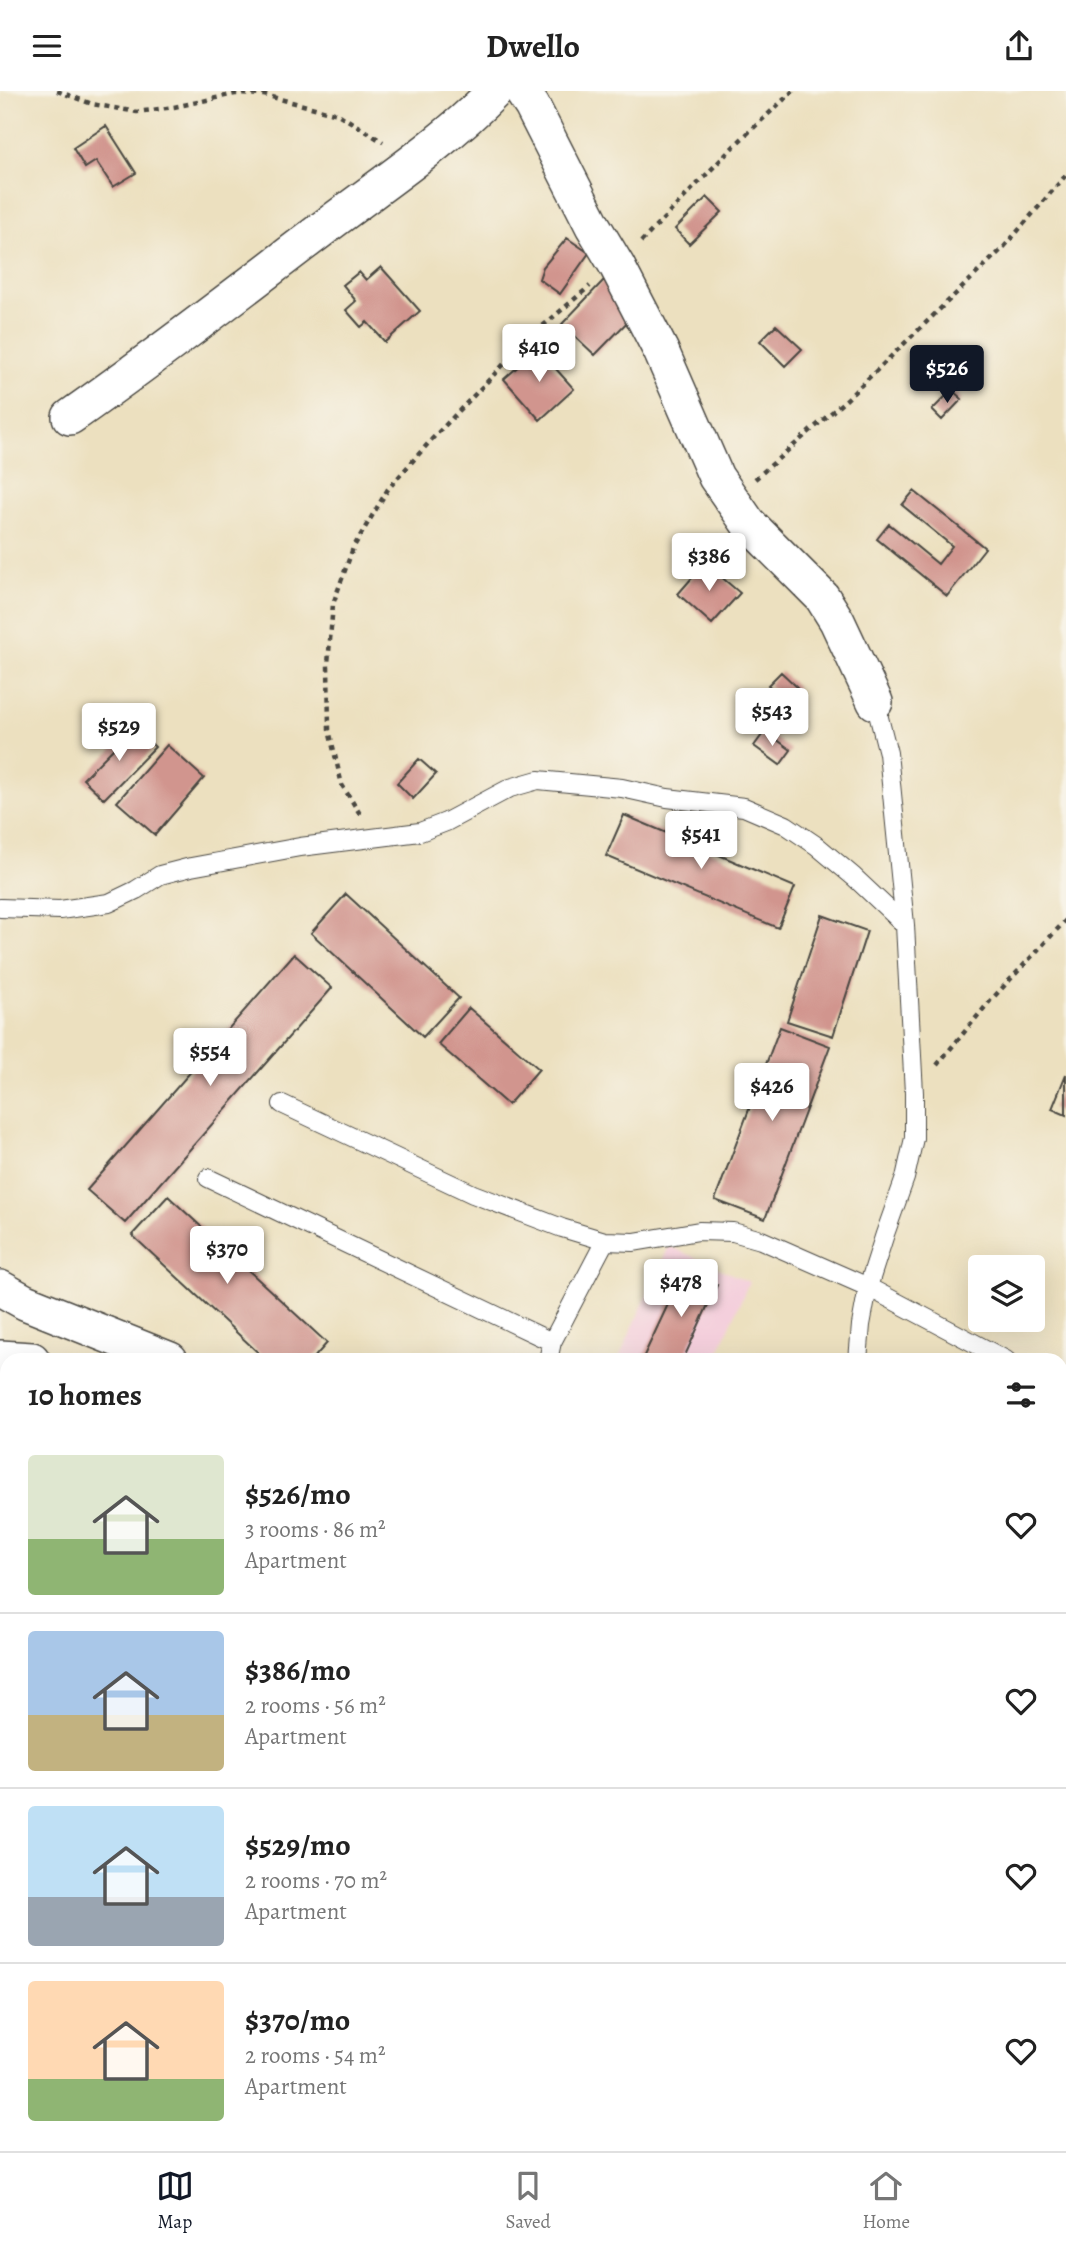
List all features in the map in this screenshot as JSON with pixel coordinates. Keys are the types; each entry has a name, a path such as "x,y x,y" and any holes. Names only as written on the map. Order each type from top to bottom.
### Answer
{"street":[{"path":"70,417 411,162 469,117 495,91"},
{"path":"522,91 661,351 705,456 748,523 822,597 837,621 875,702"},
{"path":"0,1288 25,1302 152,1353"}],"lane":[{"path":"859,1353 868,1287 905,1178 914,1138 905,925 888,753 875,702"},
{"path":"0,908 60,910 109,903 160,875 191,867 300,847 420,832 446,822 510,787 538,780 622,788 667,798 744,807 786,825 817,846 855,877 905,925"},
{"path":"282,1104 473,1194 562,1228 605,1241 634,1241 699,1231 733,1232 761,1240 868,1287 993,1353"},
{"path":"208,1178 550,1351 605,1241"}],"path":[{"path":"57,91 92,104 137,112 235,94 264,95 338,114 370,132 411,162"},
{"path":"375,839 342,785 329,730 328,664 333,604 353,548 388,489 487,379 532,335 617,265 734,146 793,91"},
{"path":"731,500 847,399 1004,247 1066,176"},
{"path":"914,1093 990,1001 1066,920"}],"shaded area":[{"path":"669,1246 749,1282 718,1353 621,1353"}],"building":[{"path":"106,126 136,173 113,187 96,161 85,168 73,148"},
{"path":"707,197 722,212 689,244 675,229"},
{"path":"567,238 589,253 560,294 539,279 543,267"},
{"path":"381,267 420,311 385,342 367,322 361,327 346,310 356,301 343,285 359,272 366,280"},
{"path":"604,280 637,312 595,355 562,324"},
{"path":"776,325 802,349 785,366 760,341"},
{"path":"538,349 574,389 540,420 504,379"},
{"path":"952,390 962,399 942,420 932,410"},
{"path":"914,491 985,548 947,596 877,539 889,524 938,564 952,546 902,505"},
{"path":"705,563 740,593 712,624 678,594"},
{"path":"781,672 797,687 784,700 768,685"},
{"path":"135,727 155,747 104,799 83,779"},
{"path":"765,731 791,750 780,765 754,746"},
{"path":"167,745 204,778 155,835 117,802"},
{"path":"419,759 436,774 413,799 397,783"},
{"path":"624,815 795,887 778,928 606,856"},
{"path":"346,894 459,998 423,1037 311,933"},
{"path":"822,915 867,931 833,1036 787,1021"},
{"path":"294,954 332,988 125,1223 87,1190"},
{"path":"469,1008 539,1069 508,1105 438,1044"},
{"path":"780,1027 830,1046 765,1219 715,1200"},
{"path":"1066,1074 1066,1115 1052,1109"},
{"path":"168,1196 327,1343 318,1353 258,1353 132,1235"},
{"path":"684,1270 717,1285 686,1353 645,1353"}]}
